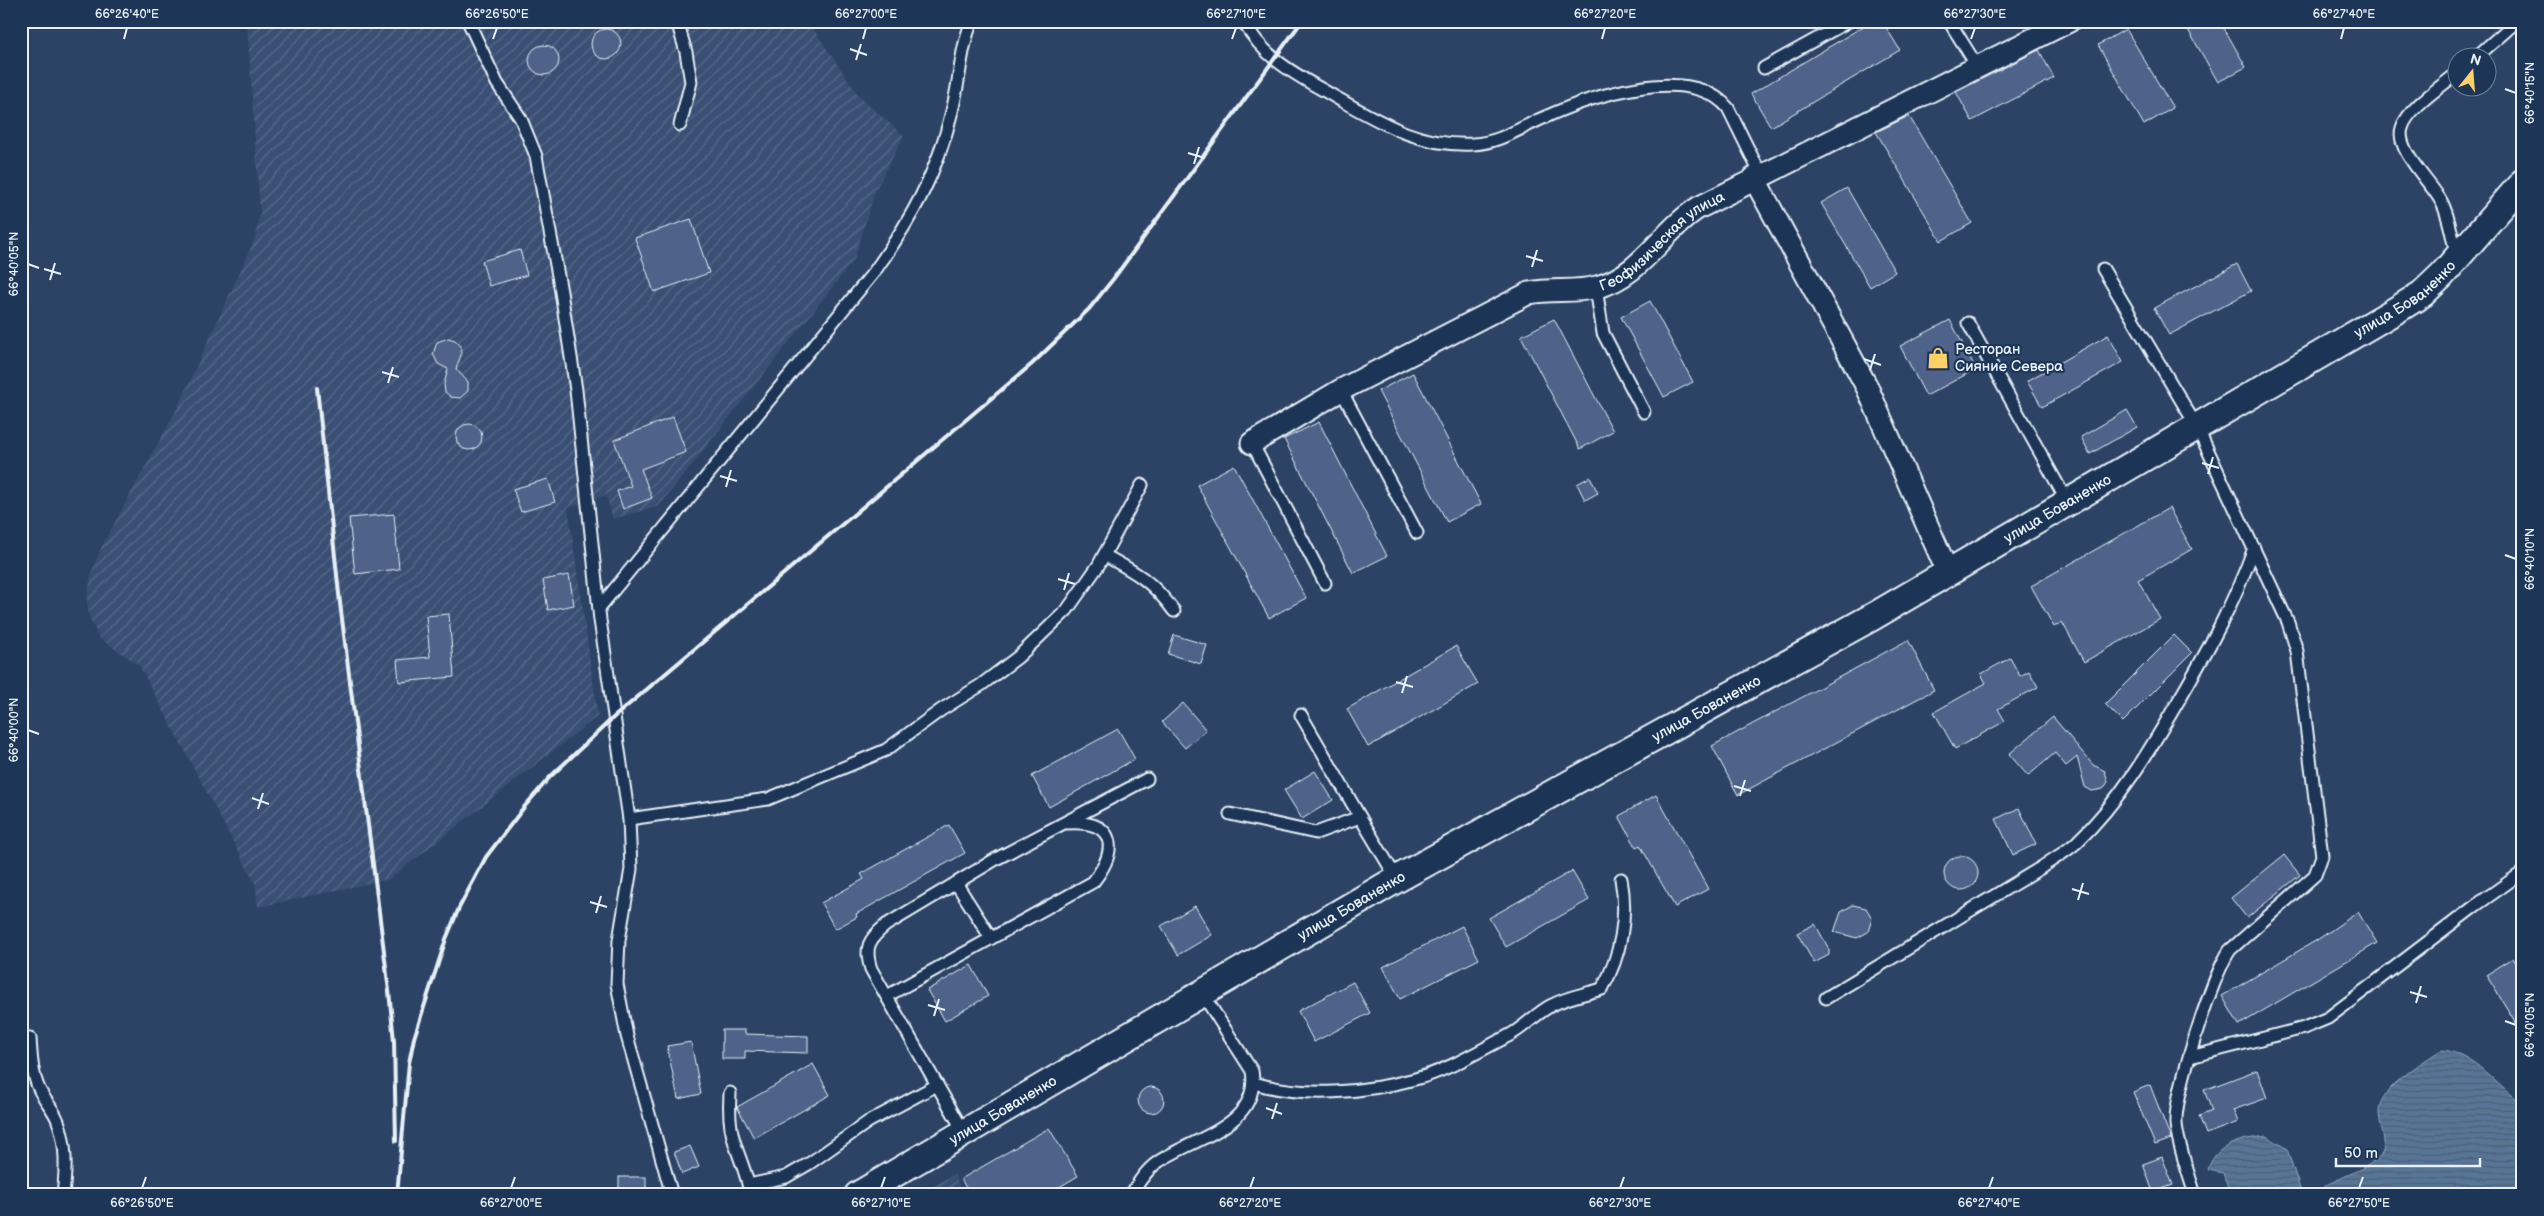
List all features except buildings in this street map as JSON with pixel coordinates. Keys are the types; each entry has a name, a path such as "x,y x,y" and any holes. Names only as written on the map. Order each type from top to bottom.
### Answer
{"street":[{"name":"Геофизическая улица","path":"1252,443 1341,390 1529,293 1544,290 1596,288 1616,281 1631,272 1682,218 1757,176 2069,21"},
{"path":"1757,176 1867,387 1948,573"},
{"name":"улица Бованенко","path":"858,1195 1397,879 1874,616 2398,309 2422,294 2458,258 2523,182"}],"lane":[{"path":"468,21 497,83 521,119 536,156 576,390 599,608 629,819 631,869 619,940 617,984 627,1036 672,1195"},
{"path":"677,21 686,52 691,82 680,125"},
{"path":"599,608 874,272 895,243 925,192 937,165 953,108 964,39 972,21"},
{"path":"1243,21 1263,50 1283,67 1395,130 1436,141 1473,144 1491,141 1526,128 1542,118 1609,93 1626,89 1673,87 1710,92 1721,99 1728,108 1757,176"},
{"path":"1764,68 1849,21"},
{"path":"1949,21 1977,66"},
{"path":"2487,48 2518,21 2523,26"},
{"path":"2446,83 2408,116 2402,128 2402,139 2407,153 2442,202 2458,258"},
{"path":"2104,269 2197,427 2288,622 2297,651 2322,856 2315,875 2230,950 2220,964 2190,1057 2178,1106 2176,1125 2195,1195"},
{"path":"1596,288 1603,333 1644,412"},
{"path":"1968,322 2068,503"},
{"path":"1341,390 1418,533"},
{"path":"1252,443 1325,583"},
{"path":"629,819 768,799 886,750 941,710 982,685 1018,657 1067,610 1104,555 1142,485"},
{"path":"1826,998 2042,867 2075,844 2097,821 2123,790 2153,745 2219,632 2254,548"},
{"path":"1104,555 1136,573 1158,589 1174,611"},
{"path":"1301,715 1397,879"},
{"path":"965,1134 871,969 867,956 869,944 886,925 956,883 1147,779"},
{"path":"1230,814 1316,833 1360,817"},
{"path":"886,996 1092,882 1106,866 1110,852 1109,840 1102,831 1091,825 1079,822 1063,824"},
{"path":"2190,1057 2304,1028 2328,1018 2475,906 2523,872"},
{"path":"1254,1083 1296,1092 1320,1092 1387,1085 1416,1079 1435,1072 1509,1036 1550,1006 1602,989 1610,976 1625,918 1621,879"},
{"path":"956,883 990,938"},
{"path":"1132,1195 1144,1176 1158,1163 1233,1122 1250,1098 1254,1083 1252,1071 1202,992"},
{"path":"30,1038 34,1074 41,1092 52,1107 59,1123 64,1144 66,1164 63,1195"},
{"path":"730,1094 729,1117 733,1138 749,1190 786,1177 810,1163 868,1122 937,1085"}],"shaded area":[{"path":"247,21 808,21 859,96 904,136 875,191 854,260 659,506 613,519 606,495 568,508 598,716 389,879 258,907 255,883 139,665 99,638 89,617 87,597 92,571 102,546 177,409 254,241 260,213"},
{"path":"2441,1050 2453,1052 2475,1063 2523,1104 2523,1195 2327,1195 2324,1186 2361,1169 2379,1158 2384,1147 2379,1116 2381,1102 2404,1076"},
{"path":"2267,1136 2287,1149 2302,1195 2230,1195 2223,1173 2208,1170 2212,1161 2223,1148 2231,1144"},
{"path":"954,1174 964,1195 918,1195"}],"railway":[{"path":"397,1195 409,1063 414,1038 446,939 459,908 486,857 525,806 550,777 614,717 1032,364 1089,309 1114,278 1302,21"},
{"path":"317,388 340,603 389,991 394,1041 396,1141"}],"place":[{"name":"Ресторан Сияние Севера","path":"1938,358"}]}
